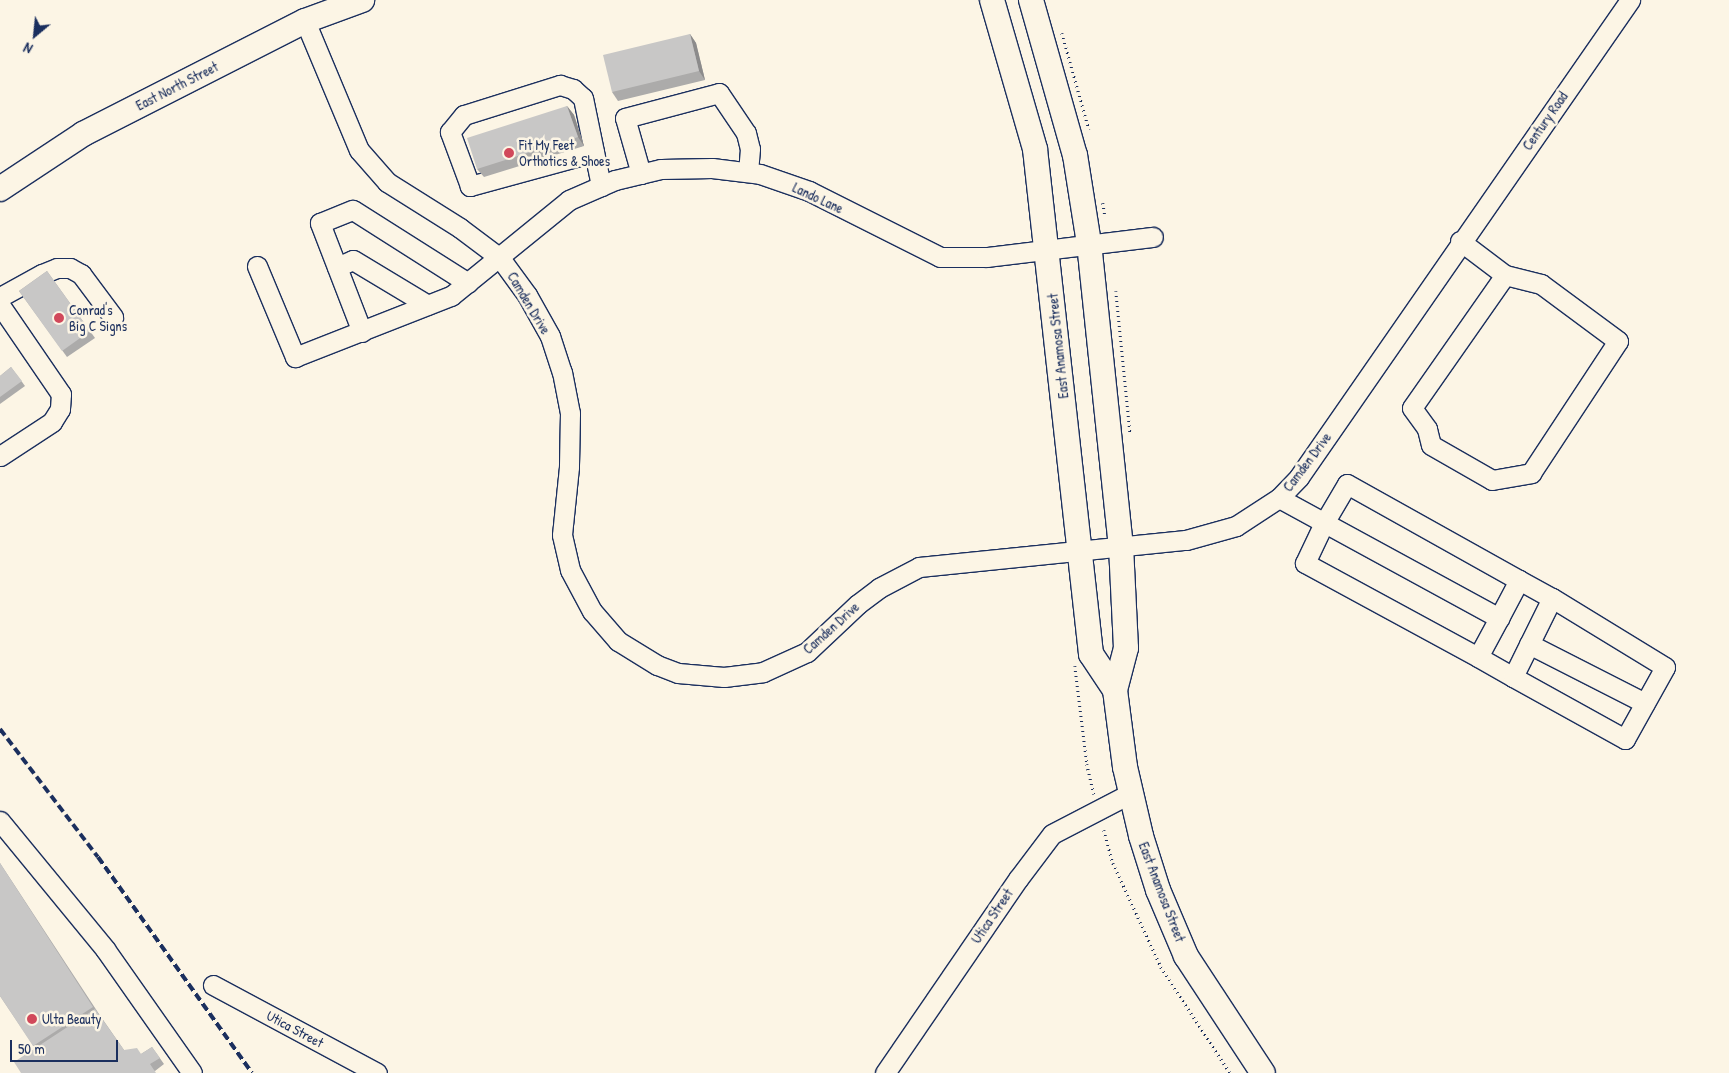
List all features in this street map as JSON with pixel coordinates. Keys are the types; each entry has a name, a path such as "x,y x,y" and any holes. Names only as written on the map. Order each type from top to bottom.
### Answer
{"main road":[{"name":"East North Street","path":"2,183 83,134 304,21 362,0"},
{"name":"East Anamosa Street","path":"992,0 1035,149 1048,249 1091,654 1115,690"},
{"name":"East Anamosa Street","path":"1031,0 1075,155 1089,243 1121,546 1126,648 1115,690 1131,793 1158,890 1186,956 1263,1073"}],"street":[{"name":"Century Road","path":"1460,241 1630,0"},
{"name":"Camden Drive","path":"304,21 349,134 372,167 387,182 460,228 500,258 537,311 562,372 570,430 562,535 570,570 579,590 604,628 636,654 657,665 701,677 763,672 807,652 858,604 879,588 919,568 1186,540 1236,526 1279,498 1299,477 1460,241"},
{"path":"594,152 470,186 450,132 464,115 560,85 573,89 583,98 601,186"},
{"path":"640,174 625,118 719,93 746,133 750,149 748,172"},
{"name":"Lando Lane","path":"257,266 295,356 362,332 451,296 569,200 601,186 660,169 712,168 748,172 809,191 940,257 987,258 1089,243 1153,238"},
{"path":"362,332 320,223 354,210 468,283"},
{"path":"1460,241 1505,275 1541,284 1618,341 1531,473 1492,480 1431,445 1427,429 1412,408 1505,275"},
{"path":"337,267 353,260 428,305"},
{"path":"0,456 52,422 60,409 61,394 2,308 42,274 57,268 70,268 81,274 113,318"},
{"path":"1348,484 1519,580 1665,667 1625,739 1304,563 1324,523 1348,484"},
{"path":"1279,498 1499,618"},
{"path":"1478,657 1519,580"},
{"path":"1513,677 1552,598"},
{"path":"1529,644 1645,703"},
{"name":"Utica Street","path":"885,1073 1018,879 1052,834 1131,793"},
{"path":"0,821 105,949 192,1073"},
{"name":"Utica Street","path":"212,985 377,1073"}],"path":[{"path":"1116,291 1130,436"},
{"path":"1074,656 1087,764 1095,798"},
{"path":"1104,830 1113,863 1161,967 1230,1073"}],"building":[{"path":"690,34 699,71 612,92 603,55"},
{"path":"567,106 578,137 477,169 467,138"},
{"name":"Conrad's Big C Signs","path":"47,271 90,331 62,351 19,291"},
{"path":"11,367 22,381 0,397 0,376"},
{"path":"0,863 93,1007 33,1046 0,996"},
{"path":"95,1009 124,1050 137,1048 141,1054 152,1047 160,1058 150,1064 156,1073 21,1073 14,1062"}],"railway":[{"path":"0,729 98,857 252,1073"}],"place":[{"name":"Fit My Feet Orthotics & Shoes","path":"509,153"},
{"name":"Conrad's Big C Signs","path":"59,318"},
{"name":"Ulta Beauty","path":"32,1019"}]}
